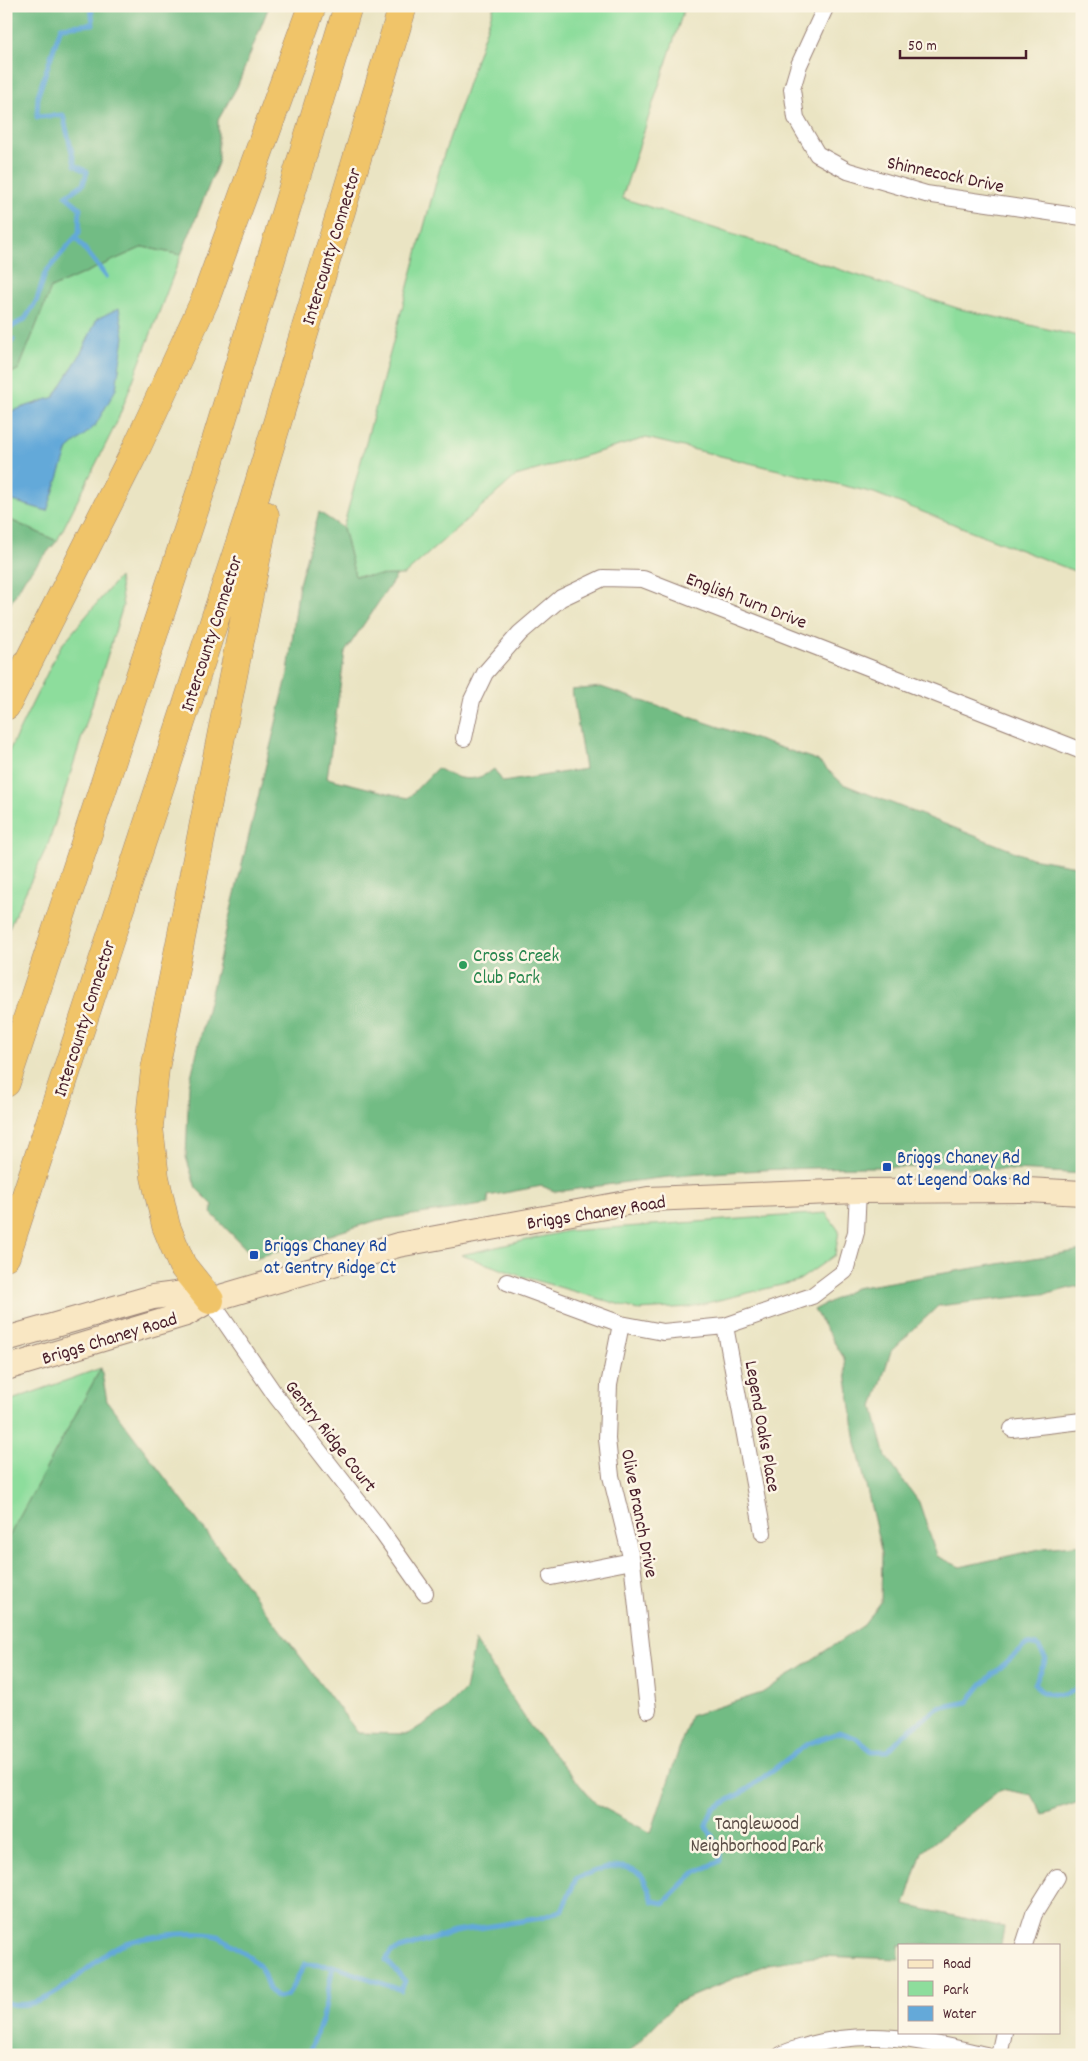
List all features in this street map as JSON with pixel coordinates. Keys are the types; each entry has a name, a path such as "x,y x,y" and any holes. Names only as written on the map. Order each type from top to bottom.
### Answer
{"highway":[{"path":"6,706 136,449 204,300 312,6"},
{"path":"6,1083 201,490 348,6"},
{"name":"Intercounty Connector","path":"6,1256 249,515 403,6"},
{"path":"210,1300 182,1265 166,1226 155,1177 149,1127 155,1069 295,362"}],"main road":[{"name":"Briggs Chaney Road","path":"11,1367 186,1314 210,1300 398,1245 648,1200 858,1191 1027,1190 1082,1193"},
{"name":"Briggs Chaney Road","path":"6,1339 153,1297 184,1293 210,1300"}],"street":[{"name":"Shinnecock Drive","path":"826,6 798,65 792,89 796,118 817,154 848,172 926,194 1082,217"},
{"name":"English Turn Drive","path":"464,738 472,700 485,673 520,633 561,598 603,578 623,578 643,579 1082,751"},
{"path":"507,1282 621,1324 664,1332 725,1326 812,1296 845,1271 856,1232 858,1191"},
{"name":"Gentry Ridge Court","path":"210,1300 276,1396 379,1528 425,1593"},
{"name":"Olive Branch Drive","path":"621,1324 609,1385 607,1439 611,1476 632,1561 648,1710"},
{"name":"Legend Oaks Place","path":"725,1326 763,1533"},
{"path":"1012,1430 1082,1421"},
{"path":"550,1577 632,1561"},
{"path":"1024,1944 1034,1914 1057,1877"},
{"path":"999,2055 1004,2034"},
{"path":"781,2055 830,2040 868,2036 904,2037 986,2055"}],"green space":[{"path":"6,6 269,6 237,87 218,120 218,163 181,255 143,247 51,288 19,369 6,376"},
{"path":"494,6 685,6 622,198 960,309 1082,337 1082,574 874,493 646,438 516,476 404,575 355,576 343,528 442,160"},
{"path":"143,247 181,255 117,422 57,541 6,518 6,376 19,369 51,288"},
{"path":"319,512 343,528 355,576 397,575 345,652 327,778 408,798 437,768 458,778 466,779 480,777 494,769 503,782 585,769 572,690 601,687 817,760 843,784 1031,858 1082,867 1082,1174 934,1167 836,1167 688,1175 556,1192 542,1186 488,1196 489,1204 378,1220 255,1258 211,1213 213,1205 196,1188 186,1157 189,1085 288,673 299,584"},
{"path":"6,518 57,541 25,578 6,611"},
{"path":"119,577 123,606 49,842 6,934 6,757 60,647"},
{"path":"826,1213 839,1231 835,1255 798,1281 690,1307 638,1310 521,1276 461,1255 567,1231"},
{"name":"Tanglewood Neighborhood Park","path":"1082,1250 1082,1285 1051,1293 938,1306 891,1351 873,1407 886,1457 919,1502 937,1556 960,1567 1044,1548 1082,1544 1082,1801 1043,1814 1032,1795 1001,1789 922,1852 905,1905 1004,1927 1001,1944 898,1944 898,1959 821,1956 768,1964 676,2003 626,2055 6,2055 6,1542 101,1368 107,1401 358,1733 408,1734 443,1712 465,1690 475,1641 530,1726 596,1804 651,1833 690,1716 762,1693 864,1625 881,1602 882,1554 856,1443 844,1358 814,1310 855,1288"},
{"path":"101,1368 6,1542 6,1411 9,1401"}],"water":[{"path":"119,308 124,337 116,389 95,426 68,449 47,511 6,499 6,413 54,397 80,355 97,319"}],"waterway":[{"path":"6,330 25,319 37,300 45,273 79,233 80,208 66,196 83,184 87,172 75,165 63,115 37,117 38,95 61,27 93,24 91,6"},
{"path":"76,238 106,276"},
{"path":"6,338 13,340 6,347"},
{"path":"6,2003 22,2005 50,1996 64,1988 101,1958 122,1944 164,1935 180,1934 207,1934 217,1936 226,1941 260,1967 271,1992 278,1998 287,1996 305,1964 333,1966 401,1990 405,1981 386,1960 391,1952 454,1932 541,1918 562,1910 576,1879 601,1869 619,1867 635,1871 644,1879 653,1901 664,1903 693,1874 720,1861 720,1851 706,1825 713,1809 748,1789 807,1744 840,1732 856,1738 872,1751 888,1751 902,1736 938,1708 968,1702 982,1684 1027,1644 1038,1646 1046,1659 1035,1684 1042,1693 1064,1695 1082,1687"},
{"path":"308,2055 323,2018 333,1966"}],"place":[{"name":"Cross Creek Club Park","path":"463,965"},
{"name":"Briggs Chaney Rd at Legend Oaks Rd","path":"887,1167"},
{"name":"Briggs Chaney Rd at Gentry Ridge Ct","path":"254,1255"}]}
